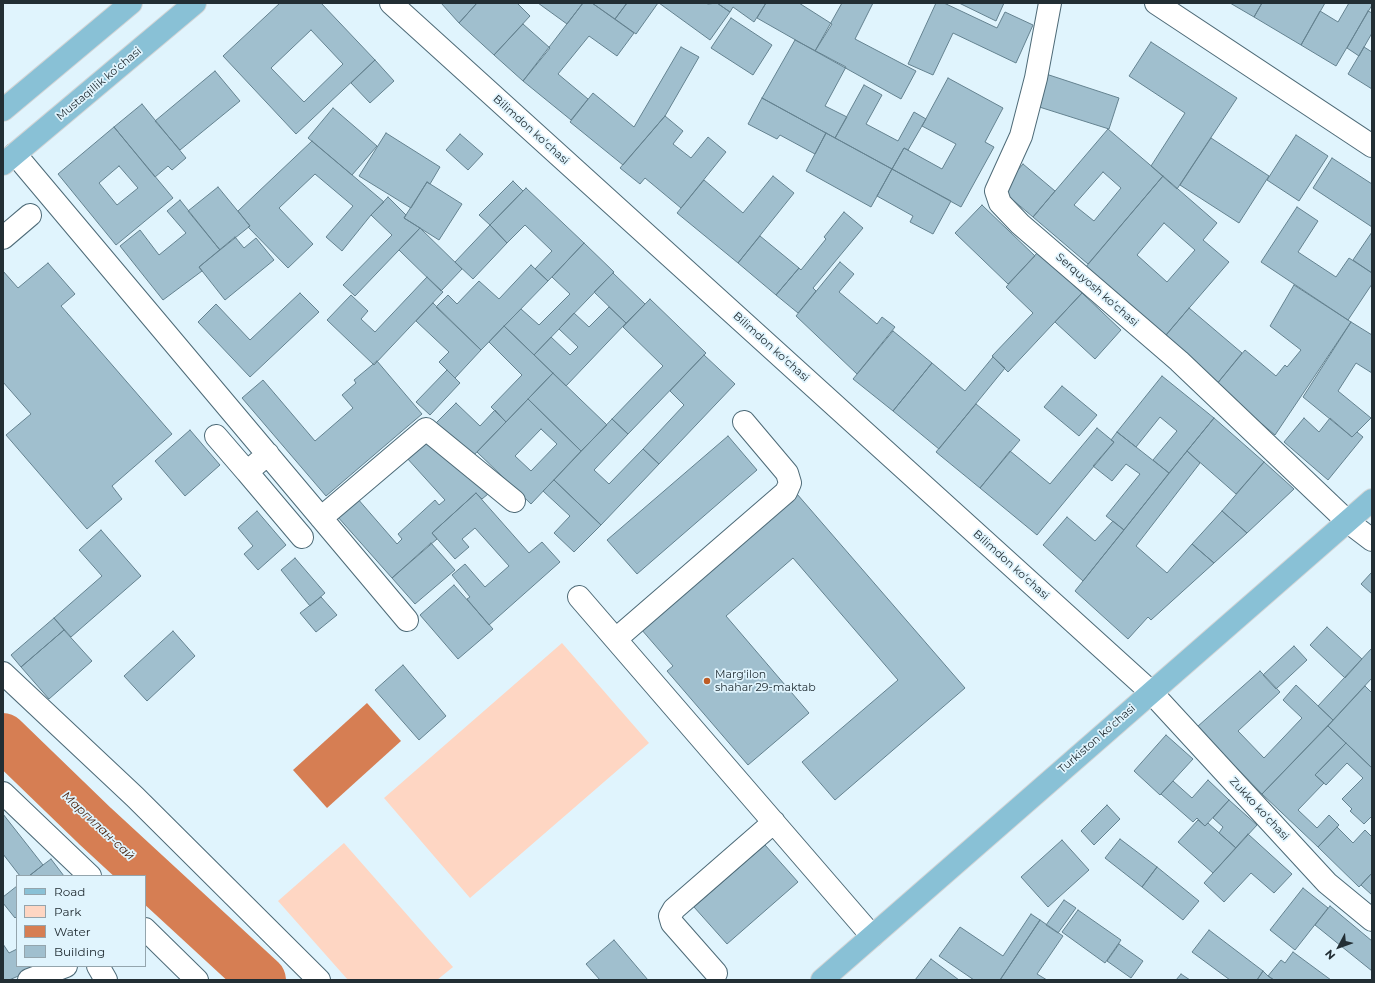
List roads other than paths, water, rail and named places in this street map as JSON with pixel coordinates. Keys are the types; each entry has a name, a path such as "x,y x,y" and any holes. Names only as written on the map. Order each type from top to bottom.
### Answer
{"main road":[{"path":"3,110 131,3"},
{"name":"Mustaqillik koʻchasi","path":"9,159 195,3"},
{"name":"Turkiston ko’chasi","path":"822,980 1372,500"}],"street":[{"name":"Bilimdon koʻchasi","path":"391,3 1151,692"},
{"name":"Serquyosh koʻchasi","path":"1050,3 1036,78 1021,136 996,191 1000,203 1020,224 1179,362 1347,521 1372,540"},
{"path":"1156,3 1372,146"},
{"path":"9,159 268,454 407,620"},
{"path":"3,238 30,215"},
{"path":"616,639 786,492 790,482 787,472 744,422"},
{"path":"321,518 426,429 514,501"},
{"path":"216,436 302,537"},
{"path":"247,472 268,454"},
{"path":"580,597 872,936"},
{"path":"3,673 135,797 319,980"},
{"name":"Zukko koʻchasi","path":"1151,692 1327,883 1372,920"},
{"path":"3,793 89,875"},
{"path":"716,973 672,923 670,916 674,909 774,822"},
{"path":"146,930 196,980"},
{"path":"29,980 63,967"},
{"path":"99,967 106,980"}],"water":[{"path":"367,703 401,741 327,808 293,770"}],"waterway":[{"name":"Маргилан-сай","path":"3,737 95,826 262,980"}],"place":[{"name":"Marg'ilon shahar 29-maktab","path":"707,681"}]}
